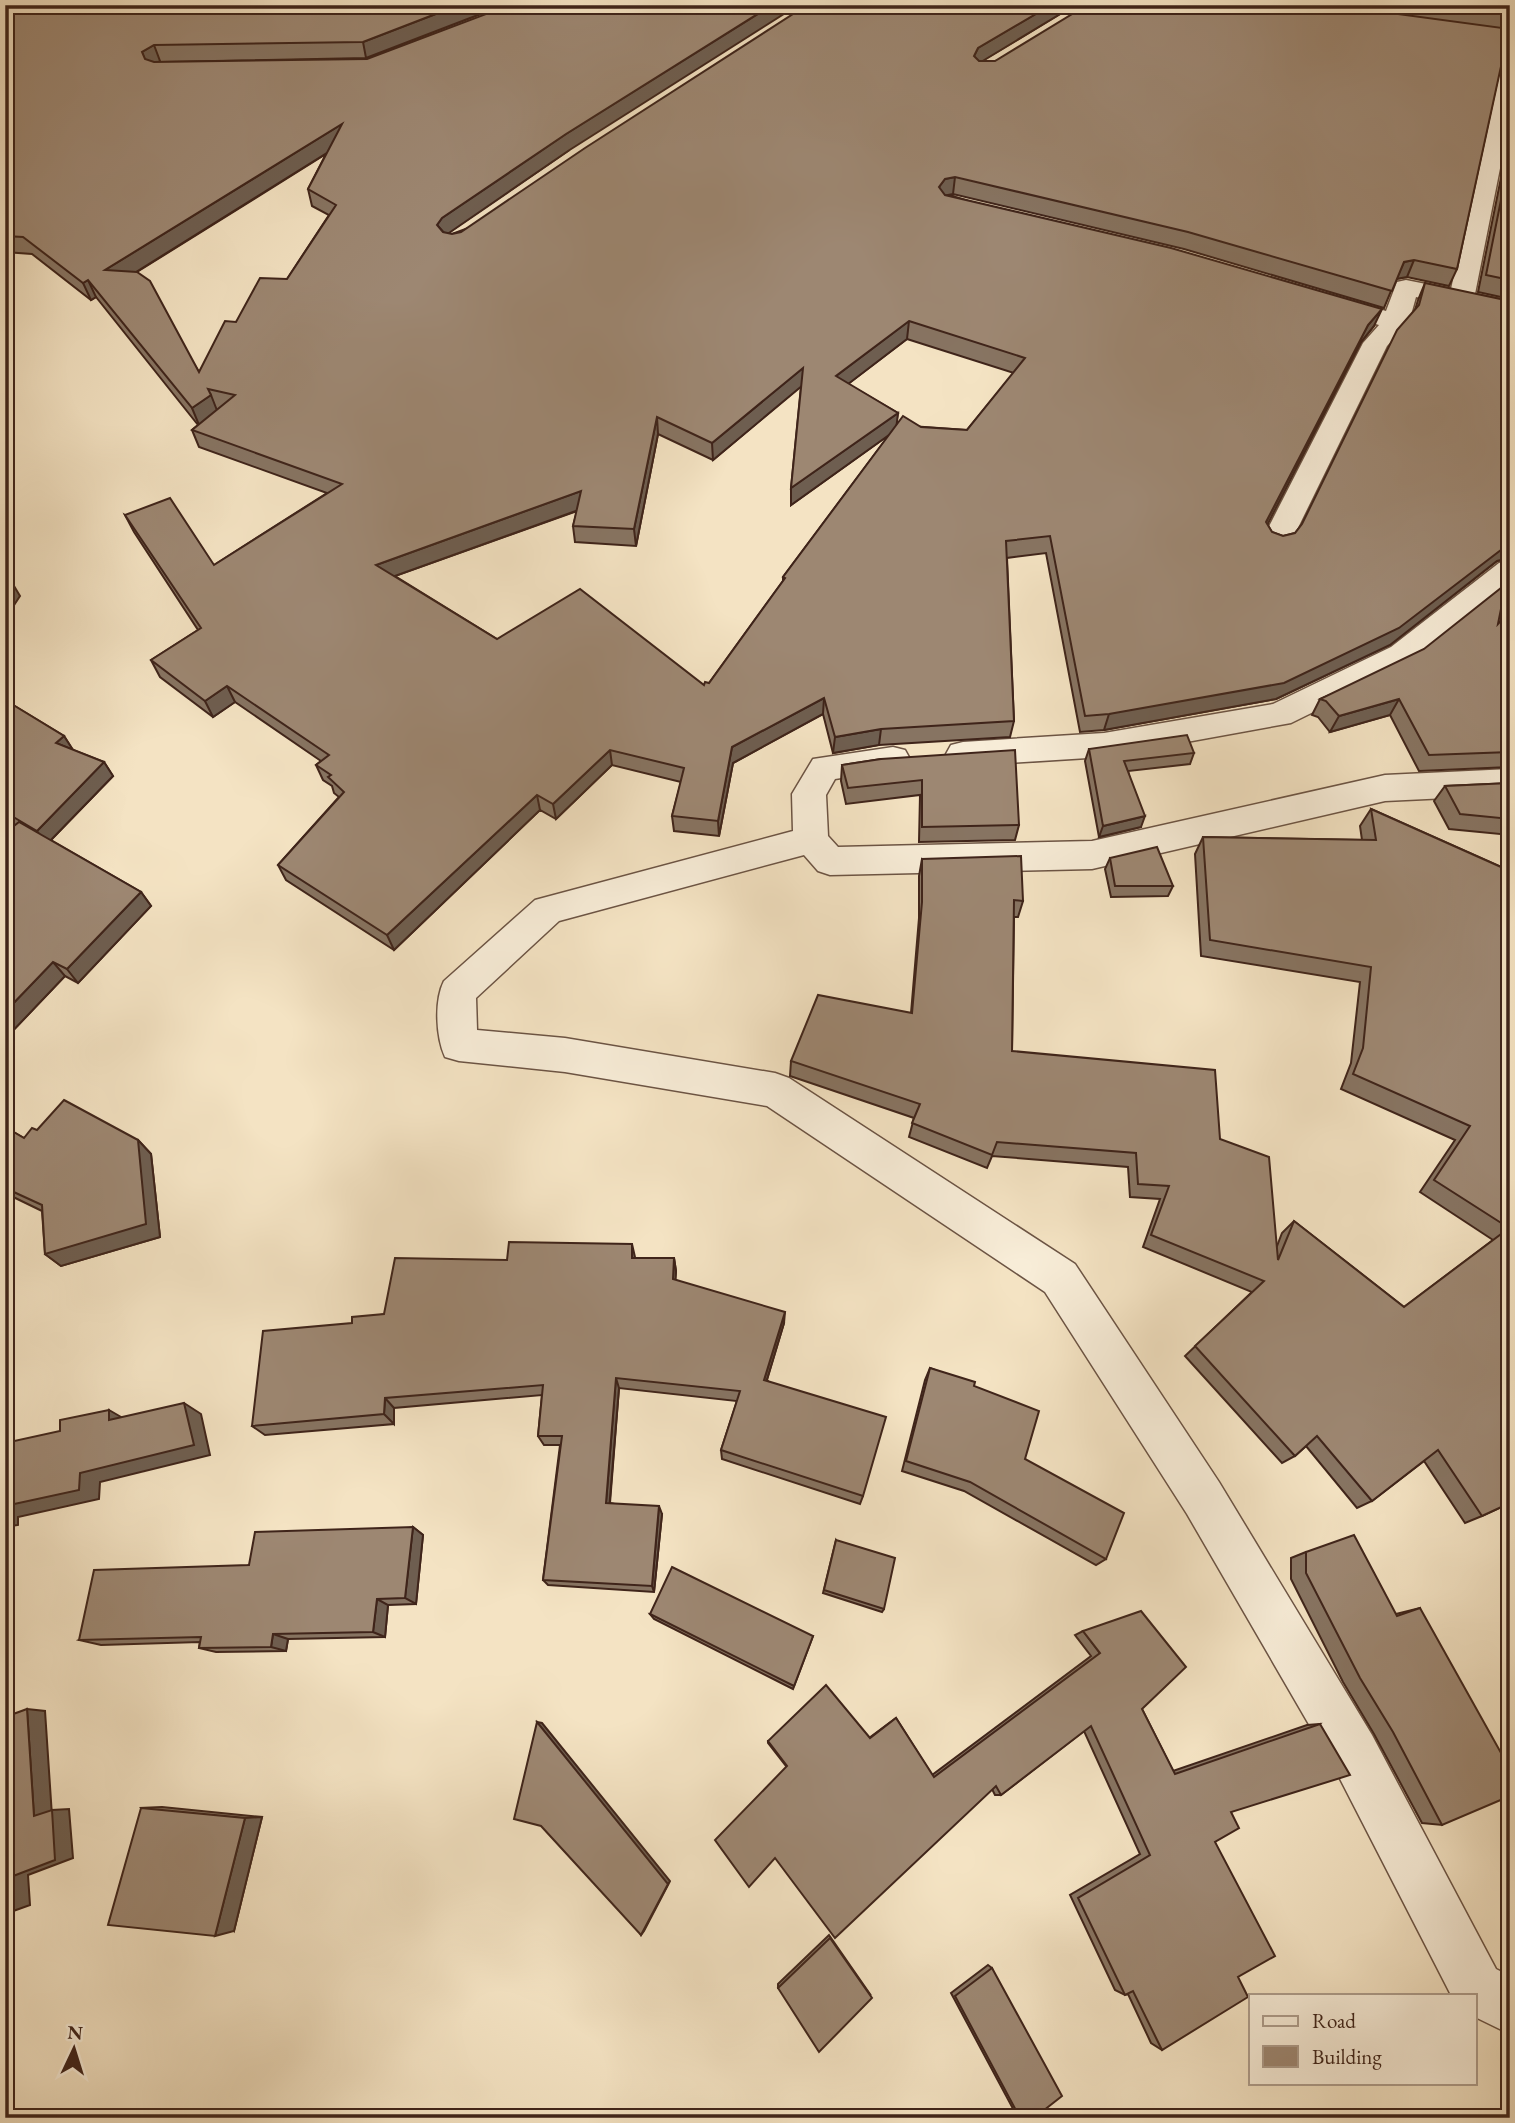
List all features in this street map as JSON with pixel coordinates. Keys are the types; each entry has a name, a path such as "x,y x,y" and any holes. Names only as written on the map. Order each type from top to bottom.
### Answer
{"street":[{"path":"1461,299 1510,65"},
{"path":"1276,540 1376,343 1396,321 1406,287 1510,309"},
{"path":"1305,295 1396,321"},
{"path":"1510,570 1402,655 1280,715 1104,745 879,760 825,768 809,794 811,840 830,860 1092,855 1385,788 1510,782"},
{"path":"811,840 548,910 457,992 459,1045 565,1055 775,1090 1060,1278 1203,1498 1354,1753 1477,1988 1510,2006"}],"building":[{"path":"5,5 459,5 363,42 154,45 142,52 145,59 154,62 367,59 510,5 772,5 566,134 442,218 437,225 443,232 452,234 461,232 585,148 807,5 1051,5 978,48 974,56 979,61 995,61 1087,5 1331,5 1510,29 1510,42 1505,48 1457,269 1414,260 1404,262 1392,291 1188,232 955,177 945,179 939,187 945,195 1171,248 1382,309 1368,325 1266,522 1272,532 1283,536 1295,533 1302,524 1397,330 1419,305 1425,283 1510,301 1510,543 1399,628 1284,683 1085,716 1050,536 1006,541 1014,721 881,729 835,737 824,698 732,747 718,821 672,816 684,768 610,750 553,804 537,795 387,935 278,865 344,792 328,777 331,775 316,765 329,755 227,686 205,701 151,660 201,628 125,515 170,498 214,565 342,484 192,430 235,395 208,389 211,395 192,408 88,280 83,283 23,237 5,236","holes":["342,124 308,189 336,205 287,279 260,278 236,322 225,321 199,372 150,281 137,272 105,270","909,321 1025,358 967,430 921,427 903,416 783,577 785,578 709,683 705,682 704,685 580,589 497,639 376,565 581,491 573,526 634,529 657,417 712,443 803,368 791,488 898,413 836,376"]},
{"path":"1457,5 1510,5 1510,13"},
{"path":"1510,155 1510,280 1486,275"},
{"path":"1506,584 1498,624 1510,611 1510,752 1429,755 1399,699 1339,716 1326,701 1320,699 1424,649"},
{"path":"5,700 64,736 56,743 104,762 37,831 5,812"},
{"path":"1187,735 1194,753 1124,761 1145,816 1103,826 1089,749"},
{"path":"1015,750 1019,825 922,827 922,780 848,788 842,765 881,759"},
{"path":"1510,783 1510,819 1460,814 1445,786"},
{"path":"1371,809 1510,871 1510,1503 1482,1516 1438,1450 1372,1501 1317,1436 1295,1456 1195,1346 1264,1281 1151,1235 1169,1186 1138,1184 1136,1153 997,1142 992,1155 912,1123 920,1104 791,1061 818,995 912,1013 922,902 922,859 1021,856 1023,901 1014,900 1012,1051 1215,1070 1220,1139 1269,1157 1278,1260 1294,1221 1404,1307 1509,1228 1434,1180 1470,1126 1353,1074 1363,1048 1371,967 1210,940 1203,837 1376,840"},
{"path":"19,822 141,892 67,969 53,962 5,1012 5,833"},
{"path":"1157,847 1173,886 1115,886 1110,858"},
{"path":"64,1100 138,1140 146,1224 45,1254 42,1205 5,1188 5,1127 24,1138 32,1128 37,1130"},
{"path":"509,1242 632,1244 632,1258 674,1258 673,1279 785,1312 764,1380 886,1417 863,1496 721,1450 740,1391 616,1378 606,1503 659,1506 652,1586 543,1580 562,1436 538,1436 543,1385 385,1398 384,1414 252,1426 263,1331 352,1323 352,1317 384,1314 395,1258 507,1260"},
{"path":"930,1368 975,1382 974,1386 1039,1411 1025,1459 1124,1513 1106,1559 970,1482 906,1461"},
{"path":"184,1403 194,1445 80,1473 79,1490 5,1506 5,1443 60,1431 60,1420 109,1410 109,1420"},
{"path":"413,1527 405,1598 377,1599 373,1632 273,1634 271,1647 199,1648 201,1637 79,1640 94,1570 249,1565 255,1532"},
{"path":"1354,1535 1397,1616 1420,1608 1510,1769 1510,1796 1442,1825 1393,1732 1360,1678 1306,1573 1306,1552"},
{"path":"836,1540 895,1558 884,1609 824,1590"},
{"path":"672,1567 813,1636 794,1686 650,1614"},
{"path":"1141,1611 1186,1667 1142,1709 1175,1774 1320,1724 1350,1775 1231,1812 1239,1828 1215,1842 1275,1956 1238,1977 1248,1997 1162,2050 1133,1991 1125,1995 1078,1898 1150,1855 1091,1726 1001,1795 996,1786 835,1938 775,1858 749,1887 715,1840 787,1766 768,1741 826,1685 870,1738 896,1718 934,1777 1100,1653 1083,1631"},
{"path":"27,1709 34,1816 52,1810 55,1860 8,1878 10,1908 5,1910 5,1717"},
{"path":"537,1722 668,1884 641,1935 541,1826 514,1819"},
{"path":"141,1808 245,1818 215,1936 108,1925"},
{"path":"830,1938 872,1998 819,2052 778,1988"},
{"path":"992,1968 1062,2096 1034,2118 1020,2118 955,1996"}]}
